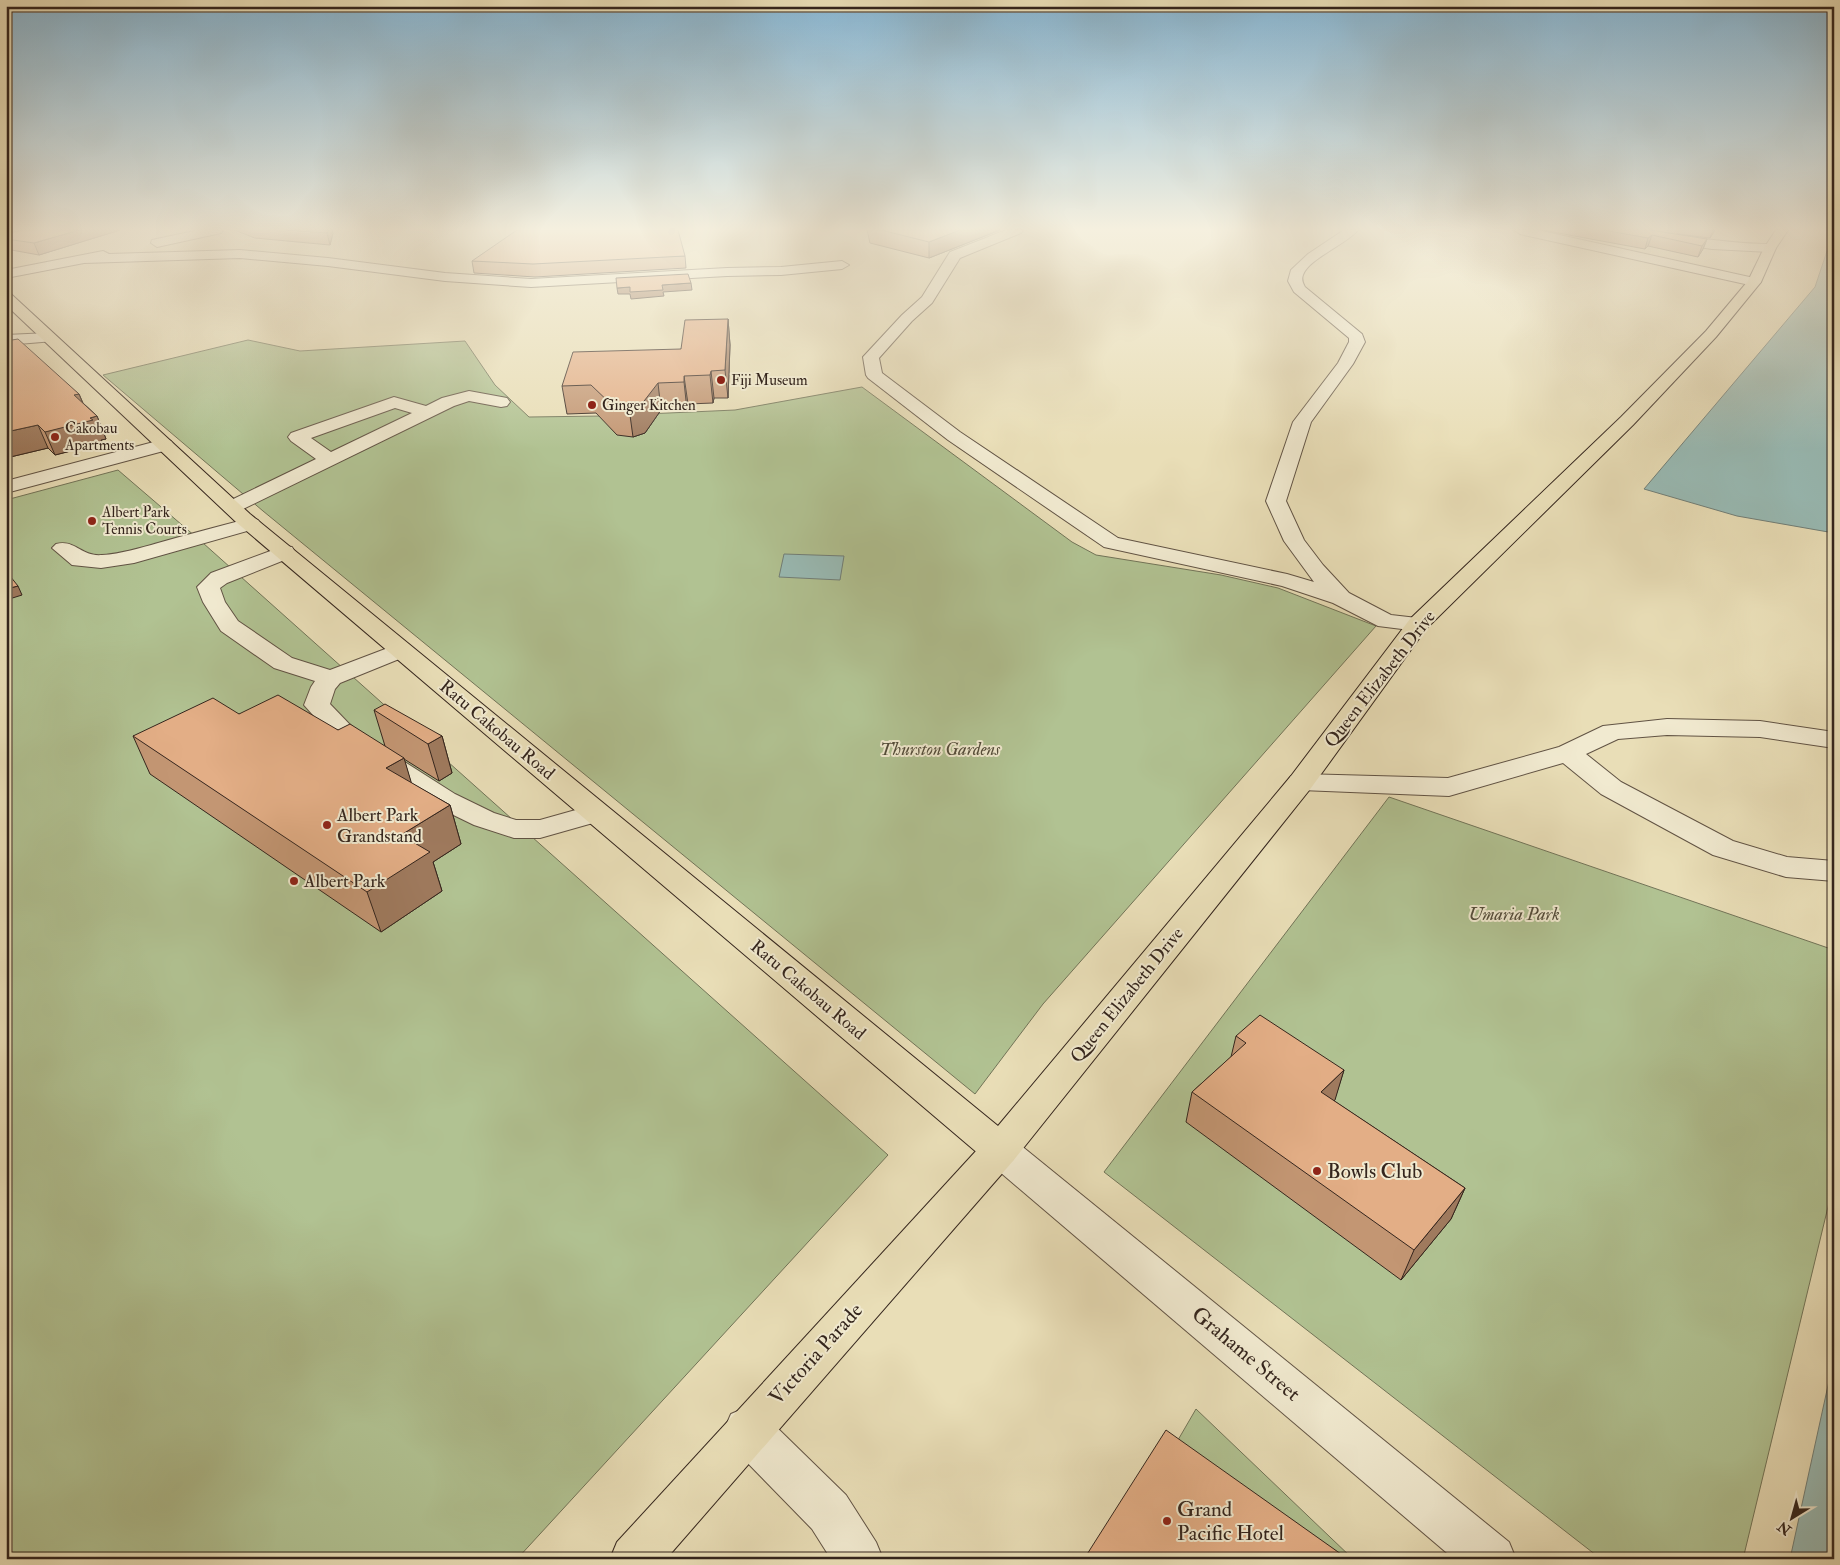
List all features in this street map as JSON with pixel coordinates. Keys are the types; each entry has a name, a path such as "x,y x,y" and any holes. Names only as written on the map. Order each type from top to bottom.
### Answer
{"main road":[{"name":"Ratu Cakobau Road","path":"12,303 251,524 1000,1150"},
{"name":"Queen Elizabeth Drive","path":"1000,1150 1301,782 1418,624 1627,420 1711,334 1737,303"},
{"name":"Victoria Parade","path":"634,1559 747,1430 1000,1150"}],"street":[{"path":"924,303 871,357 874,375 954,436 1111,543 1287,581 1341,598 1386,621 1418,624"},
{"path":"1316,303 1357,337 1358,342 1346,364 1302,422 1276,501 1294,541 1315,570 1341,598"},
{"path":"6,340 49,338"},
{"path":"232,507 448,402 469,396 501,402"},
{"path":"330,459 297,437 394,402 428,412"},
{"path":"6,487 165,445"},
{"path":"63,548 80,560 101,562 126,558 251,524"},
{"path":"284,552 219,578 208,587 214,602 229,626 282,663 331,678"},
{"path":"1287,581 1315,570"},
{"path":"401,650 331,678 322,687 316,705 347,737 445,800 484,819 514,829 540,829 596,813"},
{"path":"1301,782 1449,787 1568,753 1612,732 1666,727 1760,729 1834,740"},
{"path":"1568,753 1611,788 1723,848 1786,866 1834,871"},
{"name":"Grahame Street","path":"1000,1150 1492,1559"},
{"path":"747,1430 829,1512 859,1559"}],"green space":[{"name":"Thurston Gardens","path":"248,340 300,351 465,341 495,385 529,417 735,410 862,387 1072,542 1096,555 1221,575 1278,588 1376,626 1043,1004 975,1094 263,511 103,375"},
{"name":"Albert Park","path":"118,470 203,543 888,1155 517,1559 6,1559 6,500"},
{"name":"Umaria Park","path":"1389,797 1834,950 1834,1182 1743,1559 1601,1559 1104,1172"},
{"path":"1196,1409 1353,1559 1255,1559 1153,1483"}],"water":[{"path":"1801,303 1834,303 1834,533 1737,516 1644,489"},
{"path":"784,554 844,556 840,580 779,577"},
{"path":"1834,1358 1834,1559 1790,1559"}],"building":[{"path":"728,319 725,370 711,371 710,375 684,376 684,382 658,383 641,405 629,408 613,406 591,385 562,386 573,352 681,349 685,320"},
{"path":"18,339 79,394 74,395 97,416 90,418 93,420 45,432 38,425 6,432 6,341"},
{"path":"6,571 18,586 6,589"},
{"name":"Albert Park Grandstand","path":"278,695 338,730 350,724 404,758 386,768 450,805 401,835 430,852 367,892 133,736 213,698 239,714"},
{"path":"385,704 442,736 428,744 374,710"},
{"name":"Bowls Club","path":"1260,1015 1344,1070 1321,1092 1465,1188 1414,1250 1192,1092 1246,1043 1236,1036"},
{"path":"1166,1430 1348,1559 1084,1559"}],"place":[{"name":"Fiji Museum","path":"721,380"},
{"name":"Ginger Kitchen","path":"592,405"},
{"name":"Cakobau Apartments","path":"55,437"},
{"name":"Albert Park Tennis Courts","path":"92,521"},
{"name":"Albert Park Grandstand","path":"327,825"},
{"name":"Albert Park","path":"294,881"},
{"name":"Bowls Club","path":"1317,1171"},
{"name":"Grand Pacific Hotel","path":"1167,1521"}]}
